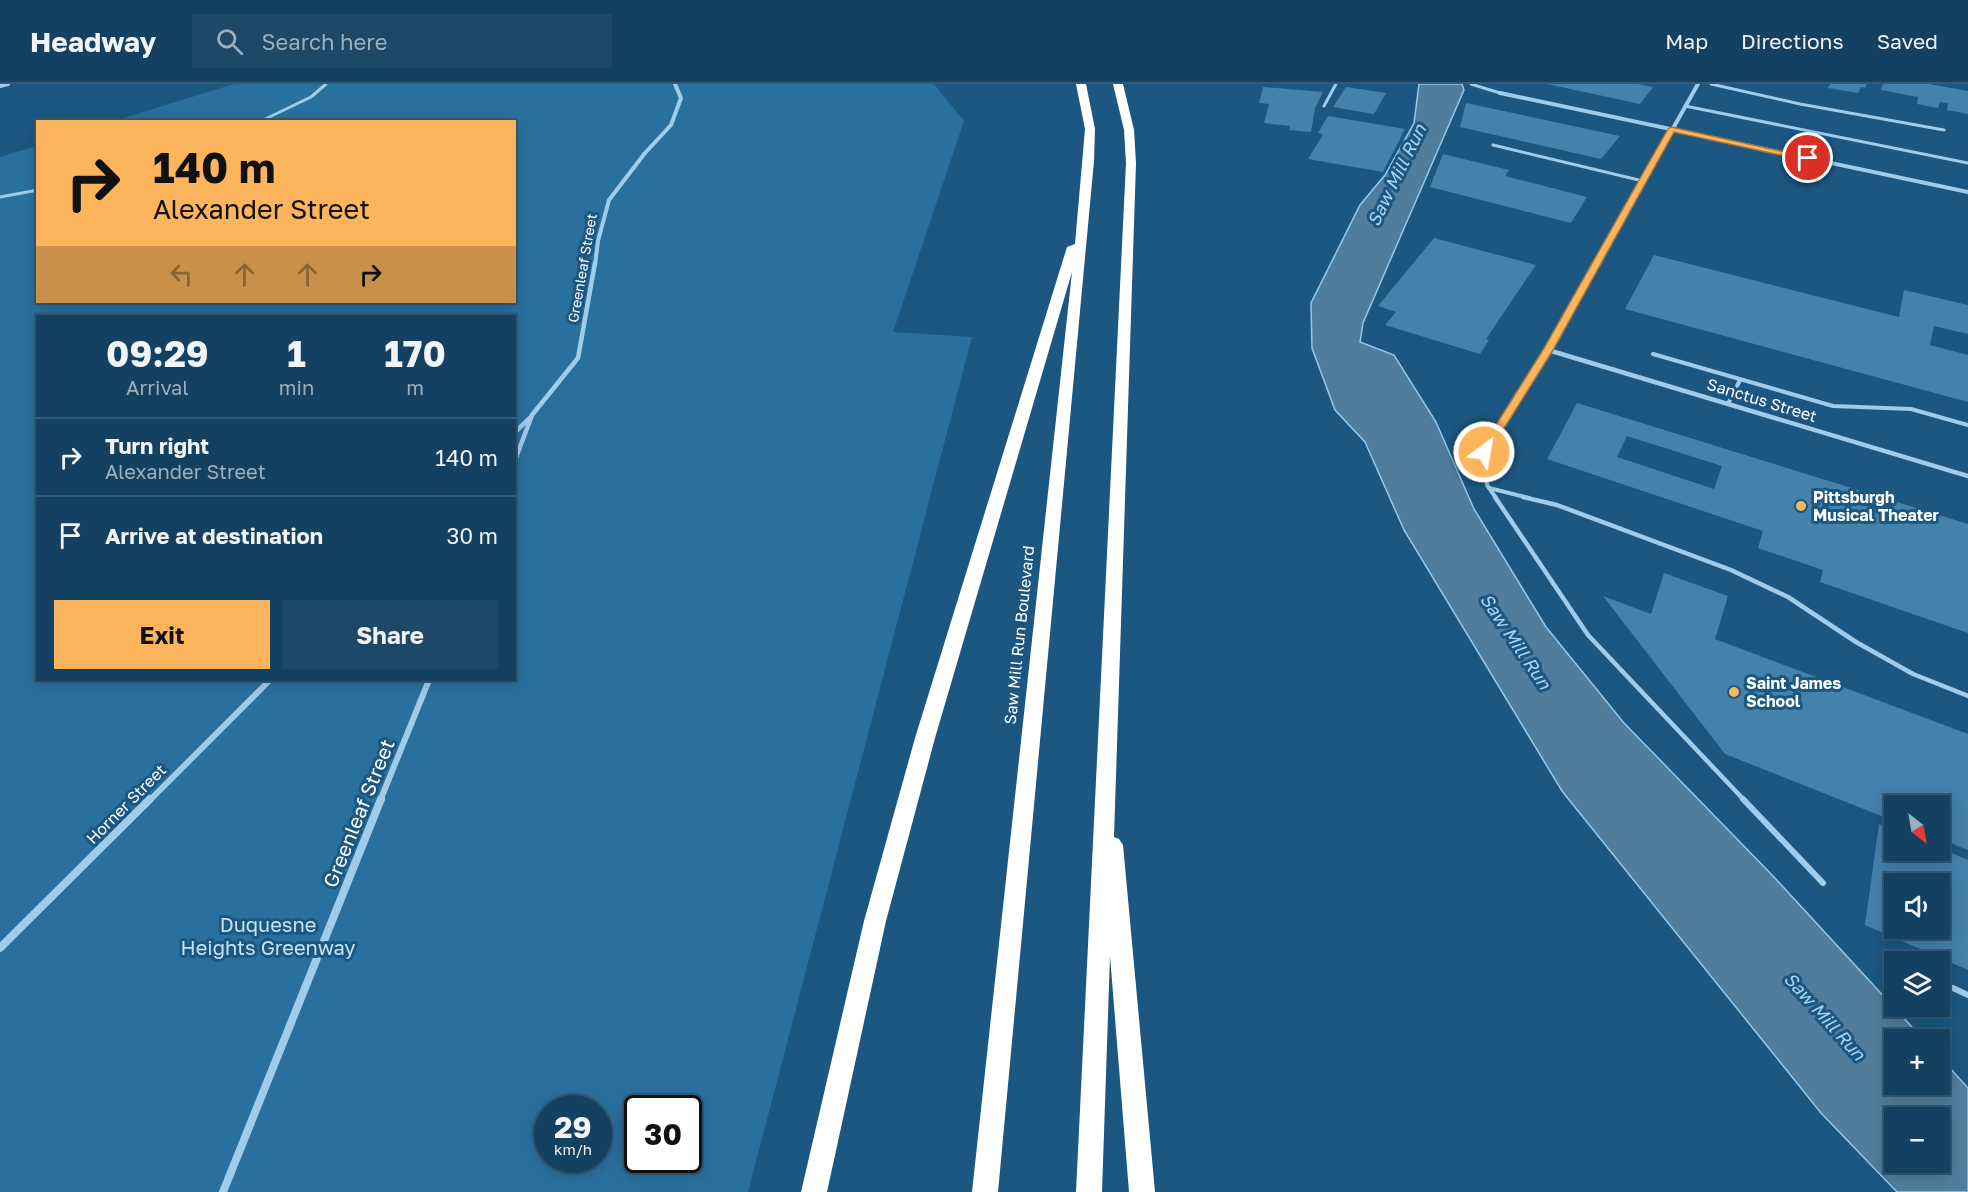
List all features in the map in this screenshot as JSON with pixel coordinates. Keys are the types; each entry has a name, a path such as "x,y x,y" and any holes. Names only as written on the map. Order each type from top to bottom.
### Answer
{"highway":[{"name":"Saw Mill Run Boulevard","path":"985,1192 1085,208 1090,129 1081,84"},
{"path":"1089,1192 1131,163 1129,130 1118,84"},
{"path":"814,1192 875,921 922,749 1085,208"},
{"path":"1106,772 1142,1192"}],"street":[{"path":"0,86 8,84"},
{"name":"Greenleaf Street","path":"516,458 532,415 578,358 589,306 597,241 609,200 645,153 671,126 681,98 675,84"},
{"path":"1484,452 1548,350 1698,84"},
{"path":"1500,93 1968,192"},
{"name":"Sanctus Street","path":"1548,350 1968,476"},
{"path":"516,432 532,415"},
{"name":"Horner Street","path":"0,948 269,681"},
{"name":"Greenleaf Street","path":"223,1192 429,681"}],"lane":[{"path":"263,120 311,97 326,84"},
{"path":"1324,105 1336,84"},
{"path":"1471,84 1500,93"},
{"path":"1711,84 1800,104 1944,130"},
{"path":"1685,106 1968,163"},
{"path":"1493,145 1643,180"},
{"path":"0,197 36,190"},
{"path":"1653,354 1833,406 1911,409 1968,425"},
{"path":"1728,404 1740,380"},
{"path":"1484,452 1489,488 1588,635 1823,883"},
{"path":"1489,488 1557,505 1731,570 1788,597 1856,642 1913,674 1968,696"},
{"path":"1953,988 1968,995"}],"green space":[{"name":"Duquesne Heights Greenway","path":"234,84 934,84 964,121 893,332 972,337 748,1192 0,1192 0,157 36,146 36,303 516,303 516,120 117,120"}],"water":[{"name":"Saw Mill Run","path":"1419,84 1462,84 1464,90 1363,323 1360,342 1394,355 1436,422 1474,509 1546,627 1624,723 1774,877 1884,997 1884,1017 1903,1017 1914,1029 1884,1029 1884,1095 1950,1095 1950,1068 1968,1088 1968,1192 1897,1192 1821,1113 1562,791 1404,530 1365,442 1335,410 1312,348 1311,303 1360,205 1385,175 1414,123"}],"building":[{"path":"1547,84 1638,84 1653,87 1640,104"},
{"path":"1830,84 1867,84 1865,88 1861,87 1858,93 1828,88"},
{"path":"1883,84 1929,84 1968,91 1968,114 1947,110 1948,103 1940,102 1938,108 1917,104 1918,97 1881,90"},
{"path":"1263,87 1323,92 1315,108 1311,132 1289,130 1290,126 1264,123 1269,104 1259,103"},
{"path":"1346,87 1386,93 1374,114 1333,107"},
{"path":"1466,103 1620,136 1601,159 1460,127"},
{"path":"1328,116 1405,129 1383,172 1308,159 1323,134 1318,133"},
{"path":"1443,154 1509,170 1505,176 1587,197 1571,223 1430,187"},
{"path":"1434,238 1536,265 1486,339 1489,340 1480,354 1385,325 1396,312 1378,306"},
{"path":"1654,255 1899,317 1904,290 1968,305 1968,334 1934,326 1930,345 1968,355 1968,402 1625,309"},
{"name":"Pittsburgh Musical Theater","path":"1577,403 1968,524 1968,633 1820,582 1823,570 1758,548 1763,531 1547,459","holes":["1627,436 1722,466 1714,489 1617,457"]},
{"path":"1664,573 1728,596 1715,639 1968,734 1968,850 1950,843 1950,795 1884,795 1884,817 1725,754 1603,596 1651,614"},
{"path":"1879,824 1884,826 1884,861 1950,861 1950,852 1968,860 1968,970 1950,962 1950,951 1925,951 1897,939 1950,939 1950,873 1884,873 1884,933 1865,925"}],"place":[{"name":"Pittsburgh Musical Theater","path":"1801,506"},
{"name":"Saint James School","path":"1734,692"}],"route":[{"path":"1484,452 1548,350 1671,129 1808,158"}]}
